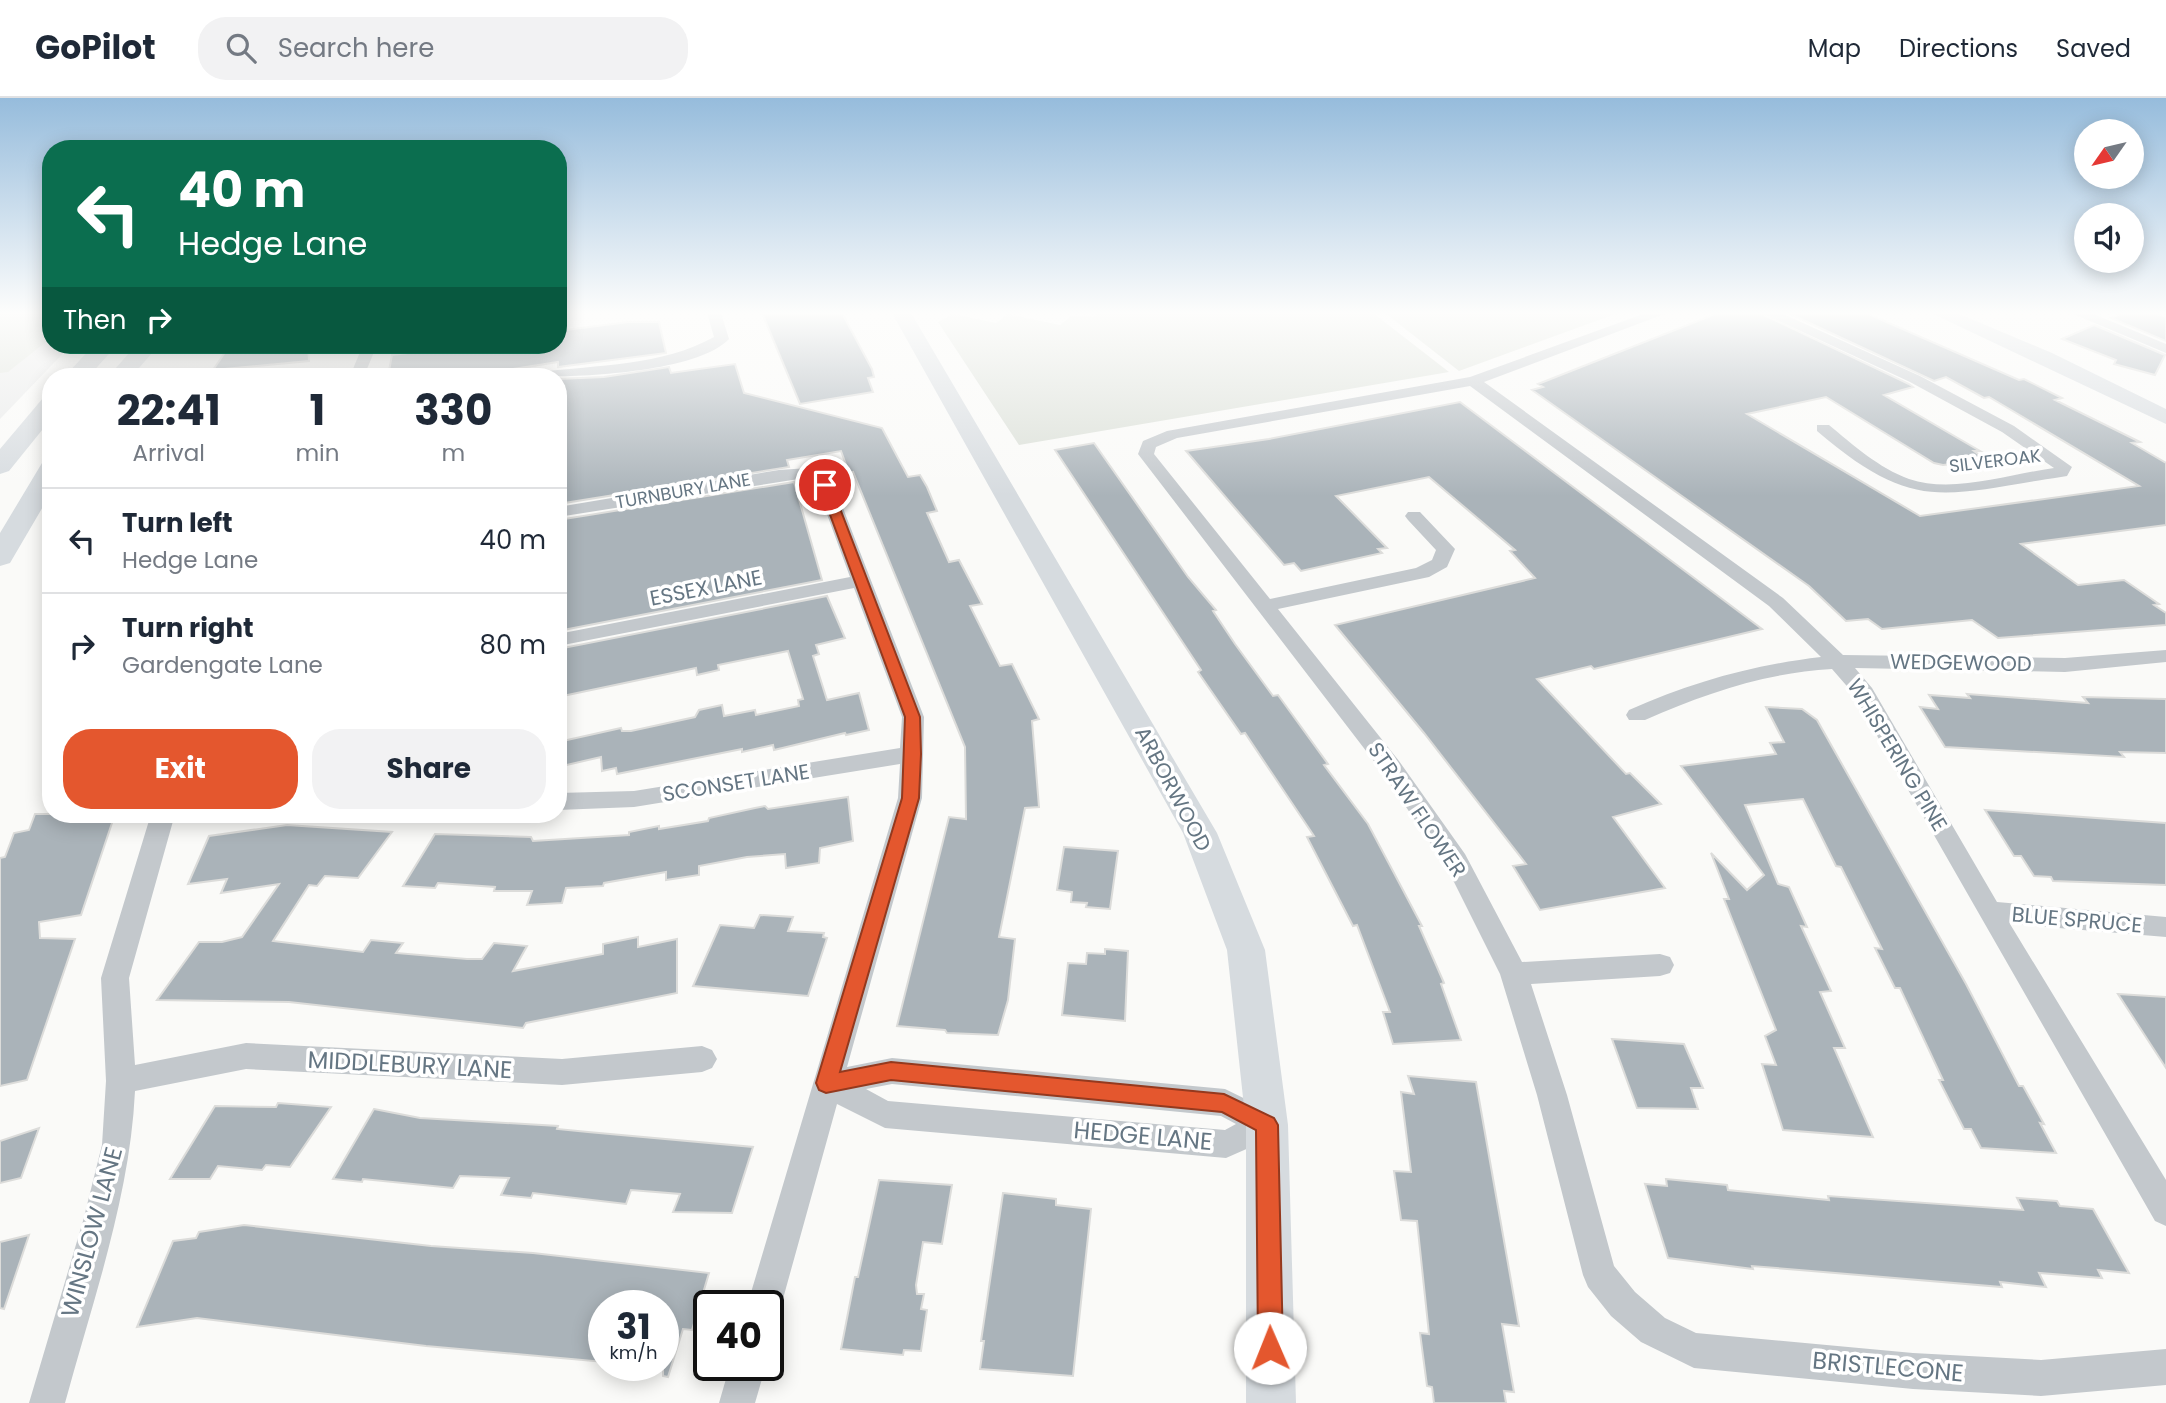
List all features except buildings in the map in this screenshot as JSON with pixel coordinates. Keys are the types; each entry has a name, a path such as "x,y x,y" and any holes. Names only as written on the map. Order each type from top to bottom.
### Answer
{"main road":[{"path":"0,466 42,415"},
{"path":"0,557 42,485"}],"street":[{"name":"ARBORWOOD","path":"936,374 1200,833 1246,950 1267,1125 1271,1403"},
{"path":"1473,381 1493,374"},
{"name":"SILVEROAK","path":"1823,428 1877,467 1914,486 1944,487 2061,472 2064,467 2008,429 1904,374"},
{"path":"2079,374 2166,417"},
{"name":"STRAW FLOWER","path":"1473,381 1173,434 1149,444 1146,454 1391,767 1456,861 1514,974 1552,1095 1600,1275 1623,1304"},
{"name":"WHISPERING PINE","path":"1473,381 1776,602 1861,688 1989,912 2166,1210"},
{"name":"TURNBURY LANE","path":"567,510 779,475 809,473 825,485 862,581"},
{"path":"1263,606 1422,573 1440,563 1446,549 1413,516"},
{"path":"768,1290 910,798 913,717 862,581"},
{"name":"ESSEX LANE","path":"567,638 862,581"},
{"name":"WEDGEWOOD","path":"1637,715 1686,693 1741,676 1839,663 2070,665 2166,656"},
{"name":"SCONSET LANE","path":"567,802 634,799 913,754"},
{"name":"WINSLOW LANE","path":"47,1403 99,1221 117,1144 121,1081 115,978 160,823"},
{"name":"BLUE SPRUCE","path":"1989,912 2166,927"},
{"path":"1514,974 1660,965"},
{"name":"MIDDLEBURY LANE","path":"121,1081 203,1062 246,1056 562,1072 702,1059"},
{"name":"HEDGE LANE","path":"826,1083 891,1071 1224,1103 1267,1125"},
{"name":"HEDGE LANE","path":"826,1083 884,1114 1226,1144 1267,1125"},
{"name":"BRISTLECONE","path":"1623,1304 1653,1329 1694,1350 1913,1371 2041,1378 2166,1367"},
{"path":"737,1403 743,1381"}],"shaded area":[{"path":"0,374 42,374 42,375 0,419"},
{"path":"972,374 1438,374 1019,445"}],"route":[{"path":"825,485 913,717 910,798 826,1083 891,1071 1178,1098 1224,1103 1267,1125 1270,1348"}]}
